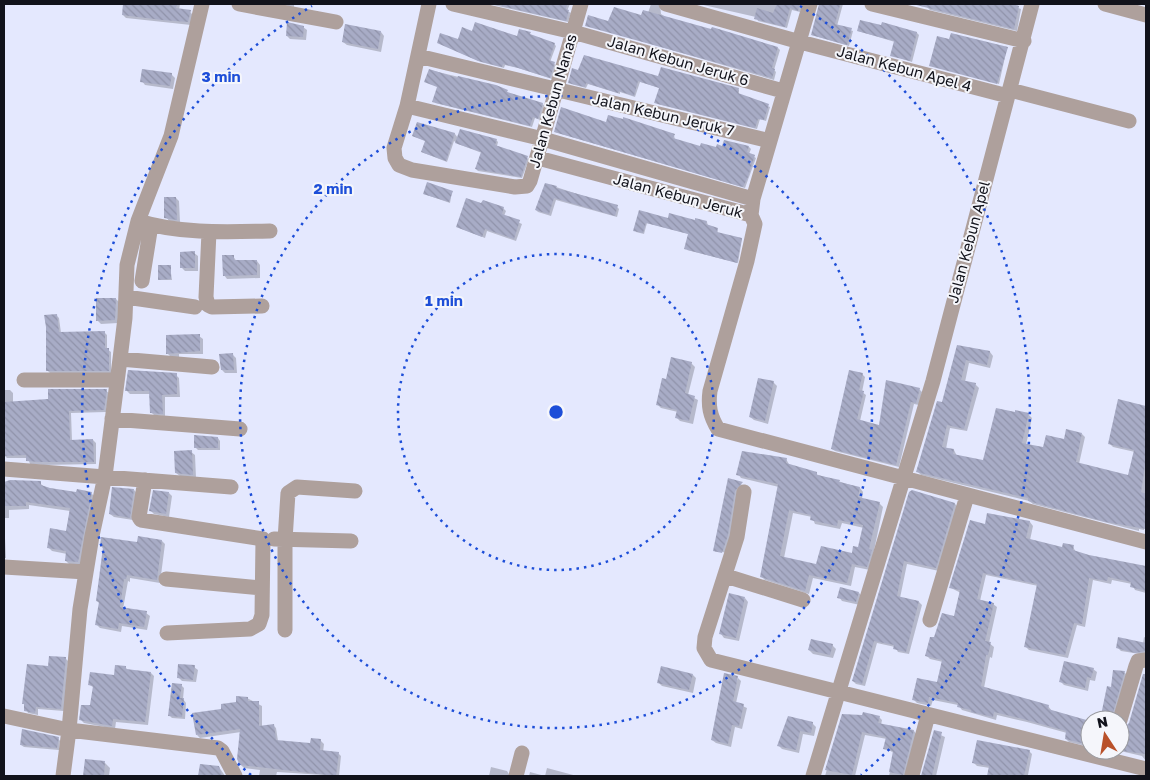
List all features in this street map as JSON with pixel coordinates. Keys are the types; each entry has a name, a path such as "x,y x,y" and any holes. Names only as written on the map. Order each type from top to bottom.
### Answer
{"street":[{"path":"62,776 69,730 80,609 105,476 120,359 128,265 144,223 156,179 171,136 202,4"},
{"path":"239,4 336,22"},
{"path":"429,4 407,106 543,139 753,199"},
{"name":"Jalan Kebun Jeruk 6","path":"452,4 574,32 783,90"},
{"name":"Jalan Kebun Nanas","path":"407,106 394,148 395,158 399,166 412,170 515,187 527,186 538,158 555,90 581,4"},
{"name":"Jalan Kebun Apel 4","path":"666,4 800,42 1129,122"},
{"name":"Jalan Kebun Jeruk","path":"538,158 751,215 753,199 783,90 800,42 810,4"},
{"path":"872,4 1024,41"},
{"name":"Jalan Kebun Apel","path":"813,776 933,381 1024,41 1032,4"},
{"path":"1105,4 1146,15"},
{"name":"Jalan Kebun Jeruk 7","path":"418,56 770,141"},
{"path":"751,215 755,224 747,261 710,391 708,405 712,419 718,429 904,480 1146,542"},
{"path":"144,223 209,232 270,231"},
{"path":"142,281 144,223"},
{"path":"209,232 206,296 208,305 212,307 262,306"},
{"path":"126,297 195,308"},
{"path":"120,359 212,367"},
{"path":"24,380 117,380"},
{"path":"112,419 240,429"},
{"path":"4,469 232,487"},
{"path":"144,480 139,517 141,520 263,539 351,542"},
{"path":"285,630 285,540 288,493 297,487 355,491"},
{"path":"744,492 737,538 705,637 704,648 711,660 837,693 1080,749"},
{"path":"930,620 966,496"},
{"path":"167,633 250,629 259,624 262,615 263,539"},
{"path":"4,567 86,572"},
{"path":"726,576 802,600"},
{"path":"166,579 262,588"},
{"path":"1123,710 1136,666 1141,660 1146,660"},
{"path":"912,775 928,715"},
{"path":"4,716 69,730 218,748 222,751 235,776"},
{"path":"516,776 522,753"},
{"path":"1114,760 1124,771 1146,769"}],"building":[{"path":"123,4 177,4 176,8 191,10 188,22 162,20 122,15"},
{"path":"501,4 567,4 566,9 569,10 566,21 502,6"},
{"path":"777,4 800,4 798,11 790,8 785,27 754,19 757,8 773,13"},
{"path":"819,4 840,5 835,24 852,28 847,45 811,35"},
{"path":"912,4 1013,4 1019,6 1014,29"},
{"path":"614,7 641,15 643,10 711,29 712,27 778,47 772,68 775,69 772,78 585,26 588,15 608,21"},
{"path":"860,20 881,25 882,22 917,32 910,61 890,56 894,41 857,31"},
{"path":"287,22 304,26 303,37 286,36"},
{"path":"475,22 517,36 519,29 531,32 530,34 555,43 549,60 555,62 550,78 503,64 502,67 478,61 437,43 440,33 458,39 462,27 472,31"},
{"path":"345,24 381,31 378,49 342,42"},
{"path":"951,33 1008,47 997,84 929,66 937,36 949,39"},
{"path":"584,55 658,76 661,67 739,88 738,93 769,104 764,120 758,119 755,128 654,103 659,88 638,81 634,96 586,83 585,87 568,83 572,68 578,70"},
{"path":"142,69 172,73 170,86 140,82"},
{"path":"429,69 457,78 458,76 496,85 508,90 507,92 543,103 538,119 533,117 530,126 432,102 437,87 424,82"},
{"path":"561,107 606,122 608,115 623,119 623,117 675,134 673,138 700,146 701,143 716,147 717,144 722,146 724,140 749,146 747,152 755,155 743,187 554,132"},
{"path":"417,122 455,133 446,161 421,152 425,141 412,136"},
{"path":"460,129 497,139 495,145 528,156 521,177 475,169 481,152 455,143"},
{"path":"427,182 453,191 449,202 423,194"},
{"path":"545,183 557,186 556,188 618,205 615,216 554,198 549,214 535,210"},
{"path":"164,197 176,197 177,220 164,218"},
{"path":"466,198 481,203 483,200 504,207 502,214 520,220 514,239 485,229 482,237 456,227"},
{"path":"639,210 668,218 669,213 707,221 706,224 718,228 717,232 742,238 737,263 684,249 688,234 646,223 643,233 633,231"},
{"path":"195,251 195,268 180,268 180,252"},
{"path":"222,255 234,255 234,260 257,260 257,275 223,276"},
{"path":"158,265 171,265 171,279 158,280"},
{"path":"96,298 116,298 115,320 96,321"},
{"path":"57,314 59,332 105,331 105,348 109,348 109,371 46,371 46,327 44,315"},
{"path":"200,334 200,351 166,354 166,335"},
{"path":"957,345 990,351 987,365 966,360 961,380 976,383 964,429 947,425 942,447 954,449 953,454 983,460 996,408 1015,412 1015,410 1029,413 1022,443 1043,447 1046,435 1064,439 1066,429 1082,433 1076,462 1128,475 1134,450 1108,444 1118,399 1146,406 1146,459 1141,492 1146,494 1146,529 1106,522 1028,501 1028,498 916,472 937,401 942,402"},
{"path":"233,353 234,370 221,370 219,354"},
{"path":"671,357 692,362 685,393 695,396 689,421 675,418 677,410 656,405 662,378 666,379"},
{"path":"128,370 177,373 177,394 162,395 163,414 150,413 149,391 125,391"},
{"path":"849,370 863,373 859,390 864,391 857,419 879,425 886,380 920,388 916,403 911,402 896,465 831,449"},
{"path":"758,378 774,381 765,421 749,417"},
{"path":"48,389 107,389 104,410 69,411 70,440 93,439 94,462 40,462 26,461 26,455 4,456 4,402 48,399"},
{"path":"194,435 218,437 218,448 194,448"},
{"path":"192,450 193,475 175,473 174,451"},
{"path":"742,451 787,458 786,463 817,472 817,475 860,487 858,497 880,502 869,549 872,550 867,567 852,564 847,583 809,575 805,591 760,577 778,484 736,475","holes":["789,510 811,515 810,520 837,526 838,520 863,525 858,547 853,546 852,553 821,546 816,564 780,556"]},
{"path":"728,478 743,482 735,491 728,535 722,553 713,551"},
{"path":"10,480 41,481 41,485 50,488 76,492 77,489 92,492 78,562 65,561 66,551 47,548 50,528 66,531 70,508 26,502 26,506 4,506 4,482"},
{"path":"112,487 134,489 130,518 109,514"},
{"path":"153,490 169,492 166,514 149,511"},
{"path":"912,490 955,503 936,568 904,561 897,596 919,601 906,652 893,649 894,645 874,641 862,684 852,681 909,492"},
{"path":"987,513 1030,521 1026,538 1062,547 1063,543 1074,545 1073,550 1089,555 1146,566 1146,591 1130,587 1131,582 1108,577 1107,581 1089,578 1082,624 1074,623 1065,655 1024,647 1037,584 983,573 977,599 994,603 985,641 991,642 988,655 986,655 981,686 1049,705 1048,709 1080,718 1080,743 1065,739 1066,731 1023,719 994,712 993,717 971,712 971,710 957,707 958,703 929,697 928,703 912,700 917,678 937,682 942,660 925,656 930,637 934,637 942,613 954,616 960,590 949,588 970,520 985,524"},
{"path":"138,536 162,540 157,580 127,575 126,579 124,579 120,607 147,611 144,627 119,623 118,629 95,625 99,602 96,601 103,547 100,547 101,537 137,542"},
{"path":"840,587 859,592 856,602 837,598"},
{"path":"729,593 745,597 736,638 719,634"},
{"path":"1118,637 1146,643 1146,651 1135,653 1116,648"},
{"path":"811,639 833,644 830,655 808,650"},
{"path":"49,656 66,657 61,709 36,707 35,713 24,711 24,704 22,704 27,664 48,666"},
{"path":"1064,661 1094,668 1091,678 1087,677 1085,688 1059,682"},
{"path":"178,664 195,665 193,680 177,678"},
{"path":"115,665 126,666 126,669 151,672 145,722 113,719 112,726 79,720 81,705 90,705 93,686 88,685 90,672 114,675"},
{"path":"661,666 693,674 689,690 657,683"},
{"path":"1113,670 1125,671 1114,710 1102,710 1107,686 1111,687"},
{"path":"724,673 738,676 733,701 744,704 739,726 732,725 728,744 711,740"},
{"path":"1143,674 1146,674 1146,754 1130,752 1130,720"},
{"path":"172,683 182,684 180,698 184,698 182,717 168,716"},
{"path":"236,696 248,697 248,701 259,701 259,726 274,724 276,740 310,743 311,738 321,739 320,750 339,752 336,776 240,765 237,759 240,729 196,735 192,713 221,709 221,704 236,702"},
{"path":"863,712 880,716 878,723 914,730 903,775 889,772 893,751 883,749 886,737 862,732 852,775 825,770 842,714 862,715"},
{"path":"788,716 813,722 811,733 800,731 796,750 777,746"},
{"path":"22,729 59,737 57,748 20,745"},
{"path":"934,730 942,732 932,776 921,776"},
{"path":"977,740 1030,750 1024,776 987,776 989,766 972,763"},
{"path":"85,759 105,761 104,776 83,776"},
{"path":"200,764 219,766 222,776 198,776"}]}
